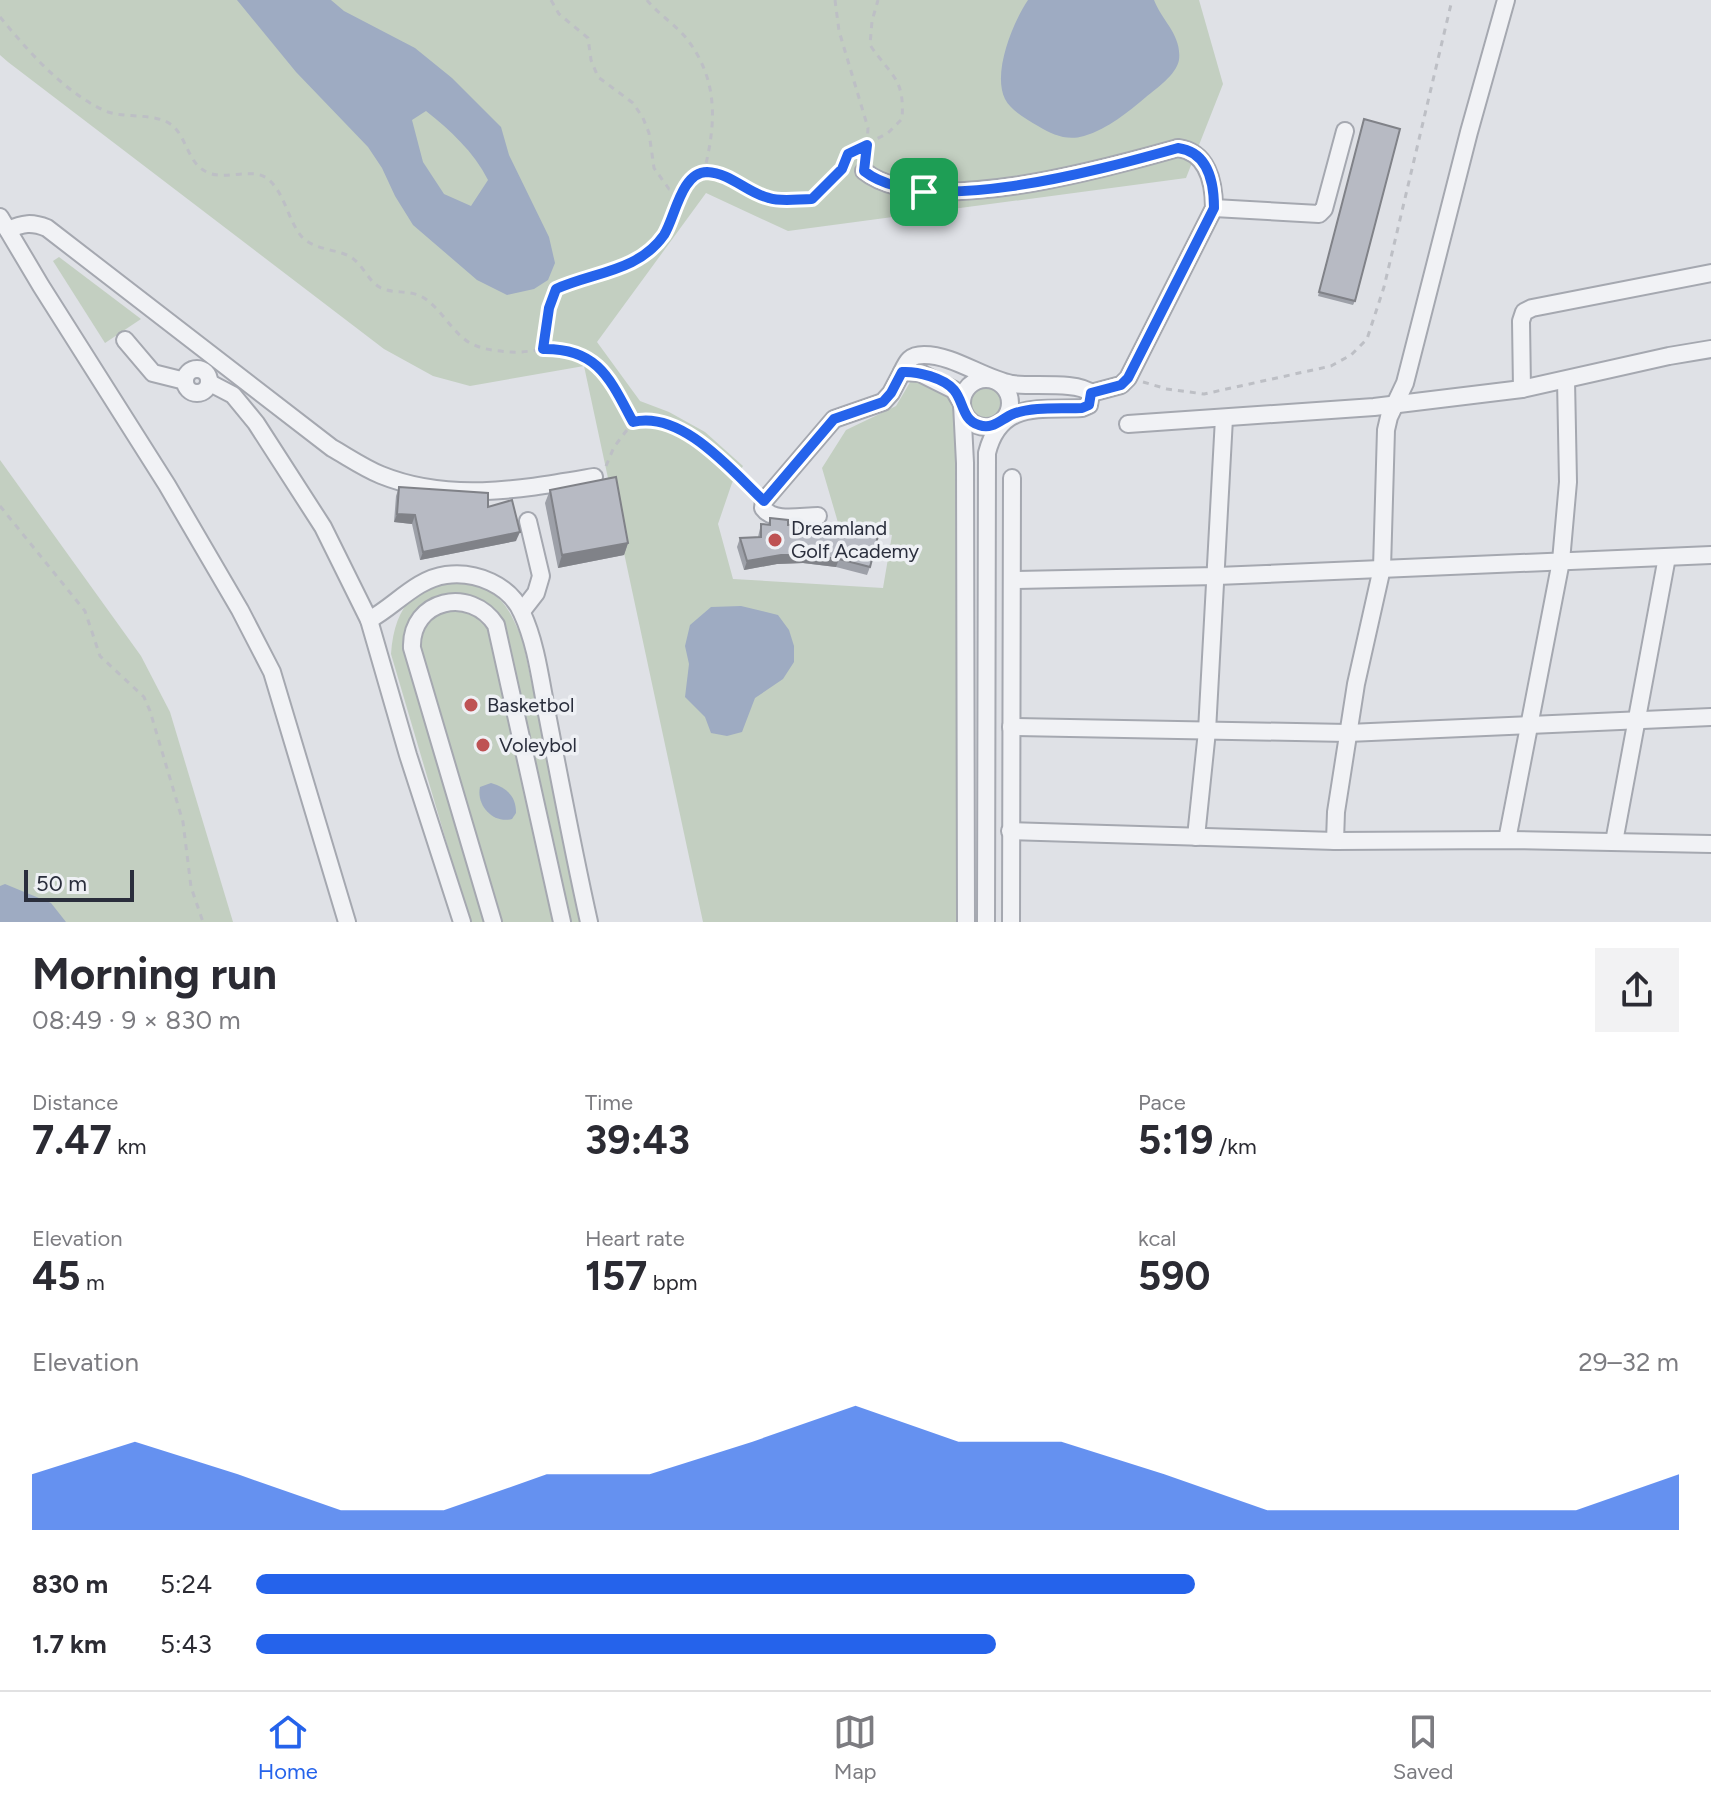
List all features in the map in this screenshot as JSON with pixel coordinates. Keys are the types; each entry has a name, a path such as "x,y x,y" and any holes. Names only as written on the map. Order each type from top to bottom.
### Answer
{"street":[{"path":"1335,841 1336,812 1348,733 1382,568 1386,430 1405,383 1506,0"},
{"path":"1214,208 1319,214 1324,209 1345,131"},
{"path":"864,171 874,179 901,188 949,192 1062,179 1178,148 1191,150 1204,160 1214,194 1214,208 1128,378 1121,385 1091,393"},
{"path":"4,223 34,223 47,228 332,448 380,475 440,490 481,492 521,489 599,474"},
{"path":"4,223 167,485 240,610 272,672 347,922"},
{"path":"1522,389 1521,321 1524,312 1711,273"},
{"path":"125,340 153,373 185,381 190,371 198,369 206,372 210,383 233,395 256,423 323,527 369,620 408,755 462,922"},
{"path":"1128,424 1396,404 1522,389 1711,349"},
{"path":"818,516 775,517 767,514 763,508 764,501 834,419 883,402 912,357 929,355 995,380 1007,390 1010,398 1007,414 990,441 986,464 986,922"},
{"path":"902,372 920,373 948,385 974,423 989,426 1025,411 1082,408 1089,405 1091,393"},
{"path":"966,922 963,396 972,383 979,380 1074,387 1091,393"},
{"path":"1507,840 1561,561 1568,482 1566,380"},
{"path":"1196,837 1207,731 1224,418"},
{"path":"1011,922 1012,478"},
{"path":"522,611 536,593 541,576 528,521"},
{"path":"1012,580 1217,576 1711,555"},
{"path":"1614,842 1667,557"},
{"path":"369,620 386,611 409,591 445,575 468,574 487,579 508,593 522,611 536,660 589,922"},
{"path":"493,922 412,648 412,637 422,615 445,601 459,601 482,608 496,625 562,922"},
{"path":"1011,727 1348,733 1711,717"},
{"path":"1010,831 1335,841 1711,844"}],"path":[{"path":"551,0 559,14 588,38 591,60 598,77 633,103 649,133 654,168 669,189 682,192"},
{"path":"647,0 686,37 700,59 714,103 714,134 704,172"},
{"path":"835,0 839,31 868,128 864,171"},
{"path":"543,349 549,308 556,289 636,261 664,235 682,192 695,176 704,172 723,175 768,198 812,199 842,169 848,154 888,133 902,119 904,97 896,77 870,45 878,0"},
{"path":"1128,378 1167,389 1204,394 1331,366 1351,355 1367,339 1384,287 1452,0"},
{"path":"0,17 55,78 104,111 129,117 161,119 175,128 195,164 210,174 254,174 268,179 302,237 317,247 348,256 362,265 371,280 383,289 415,292 429,301 469,342 489,350 522,353 563,349 587,357 608,377 633,422"},
{"path":"599,474 614,447 633,422 638,420 664,425 696,438 764,501"},
{"path":"0,506 85,611 100,656 144,697 183,822 191,887 203,922"}],"green space":[{"path":"0,0 1199,0 1223,84 1186,178 788,231 706,193 597,342 640,401 669,412 705,432 743,466 732,483 718,524 733,579 883,588 892,535 839,526 822,468 846,430 896,406 912,379 951,394 957,431 956,922 703,922 584,366 470,386 433,376 384,349 0,55"},
{"path":"59,257 141,319 105,343 53,261"},
{"path":"986,385 998,390 1003,402 998,414 986,419 974,414 969,402 974,390"},
{"path":"0,460 141,656 170,712 233,922 0,922"},
{"path":"468,581 503,603 522,638 583,922 470,922 391,654 398,621 412,599 435,586"}],"water":[{"path":"237,0 331,0 344,11 415,48 452,78 501,127 509,155 549,237 555,263 548,280 534,289 507,295 477,280 413,225 368,147 296,72","holes":["426,111 469,151 488,180 471,206 444,194 423,162 412,120"]},
{"path":"1028,0 1154,0 1175,36 1179,51 1177,66 1160,85 1101,129 1072,138 1049,132 1011,107 1002,88 1006,48"},
{"path":"741,606 778,615 789,630 794,646 794,662 783,679 755,698 742,732 727,736 711,733 705,717 685,697 689,664 685,646 690,625 711,607"},
{"path":"491,783 502,787 512,797 516,813 512,819 498,819 483,806 480,787"},
{"path":"5,884 51,903 66,922 0,922 0,886"}],"building":[{"path":"1364,119 1400,129 1355,301 1319,292"},
{"path":"616,477 628,543 562,555 550,490"},
{"path":"399,487 488,493 488,507 512,500 520,532 423,552 415,515 397,514"},
{"path":"770,518 788,520 788,525 817,523 817,536 879,532 870,567 806,555 781,555 747,561 740,538 761,537 761,524 770,525"}],"place":[{"name":"Dreamland Golf Academy","path":"775,540"},
{"name":"Basketbol","path":"471,705"},
{"name":"Voleybol","path":"483,745"}],"route":[{"path":"867,145 864,171 886,184 924,192 1062,179 1178,148 1191,150 1204,160 1214,194 1214,208 1128,378 1121,385 1091,393 1089,405 1082,408 1025,411 996,424 981,426 968,419 954,390 948,385 920,373 902,372 883,402 834,419 764,501 696,438 677,428 638,420 633,422 608,377 587,357 563,349 543,349 549,308 556,289 636,261 664,235 682,192 695,176 704,172 723,175 768,198 812,199 842,169 848,154 867,145"}]}
